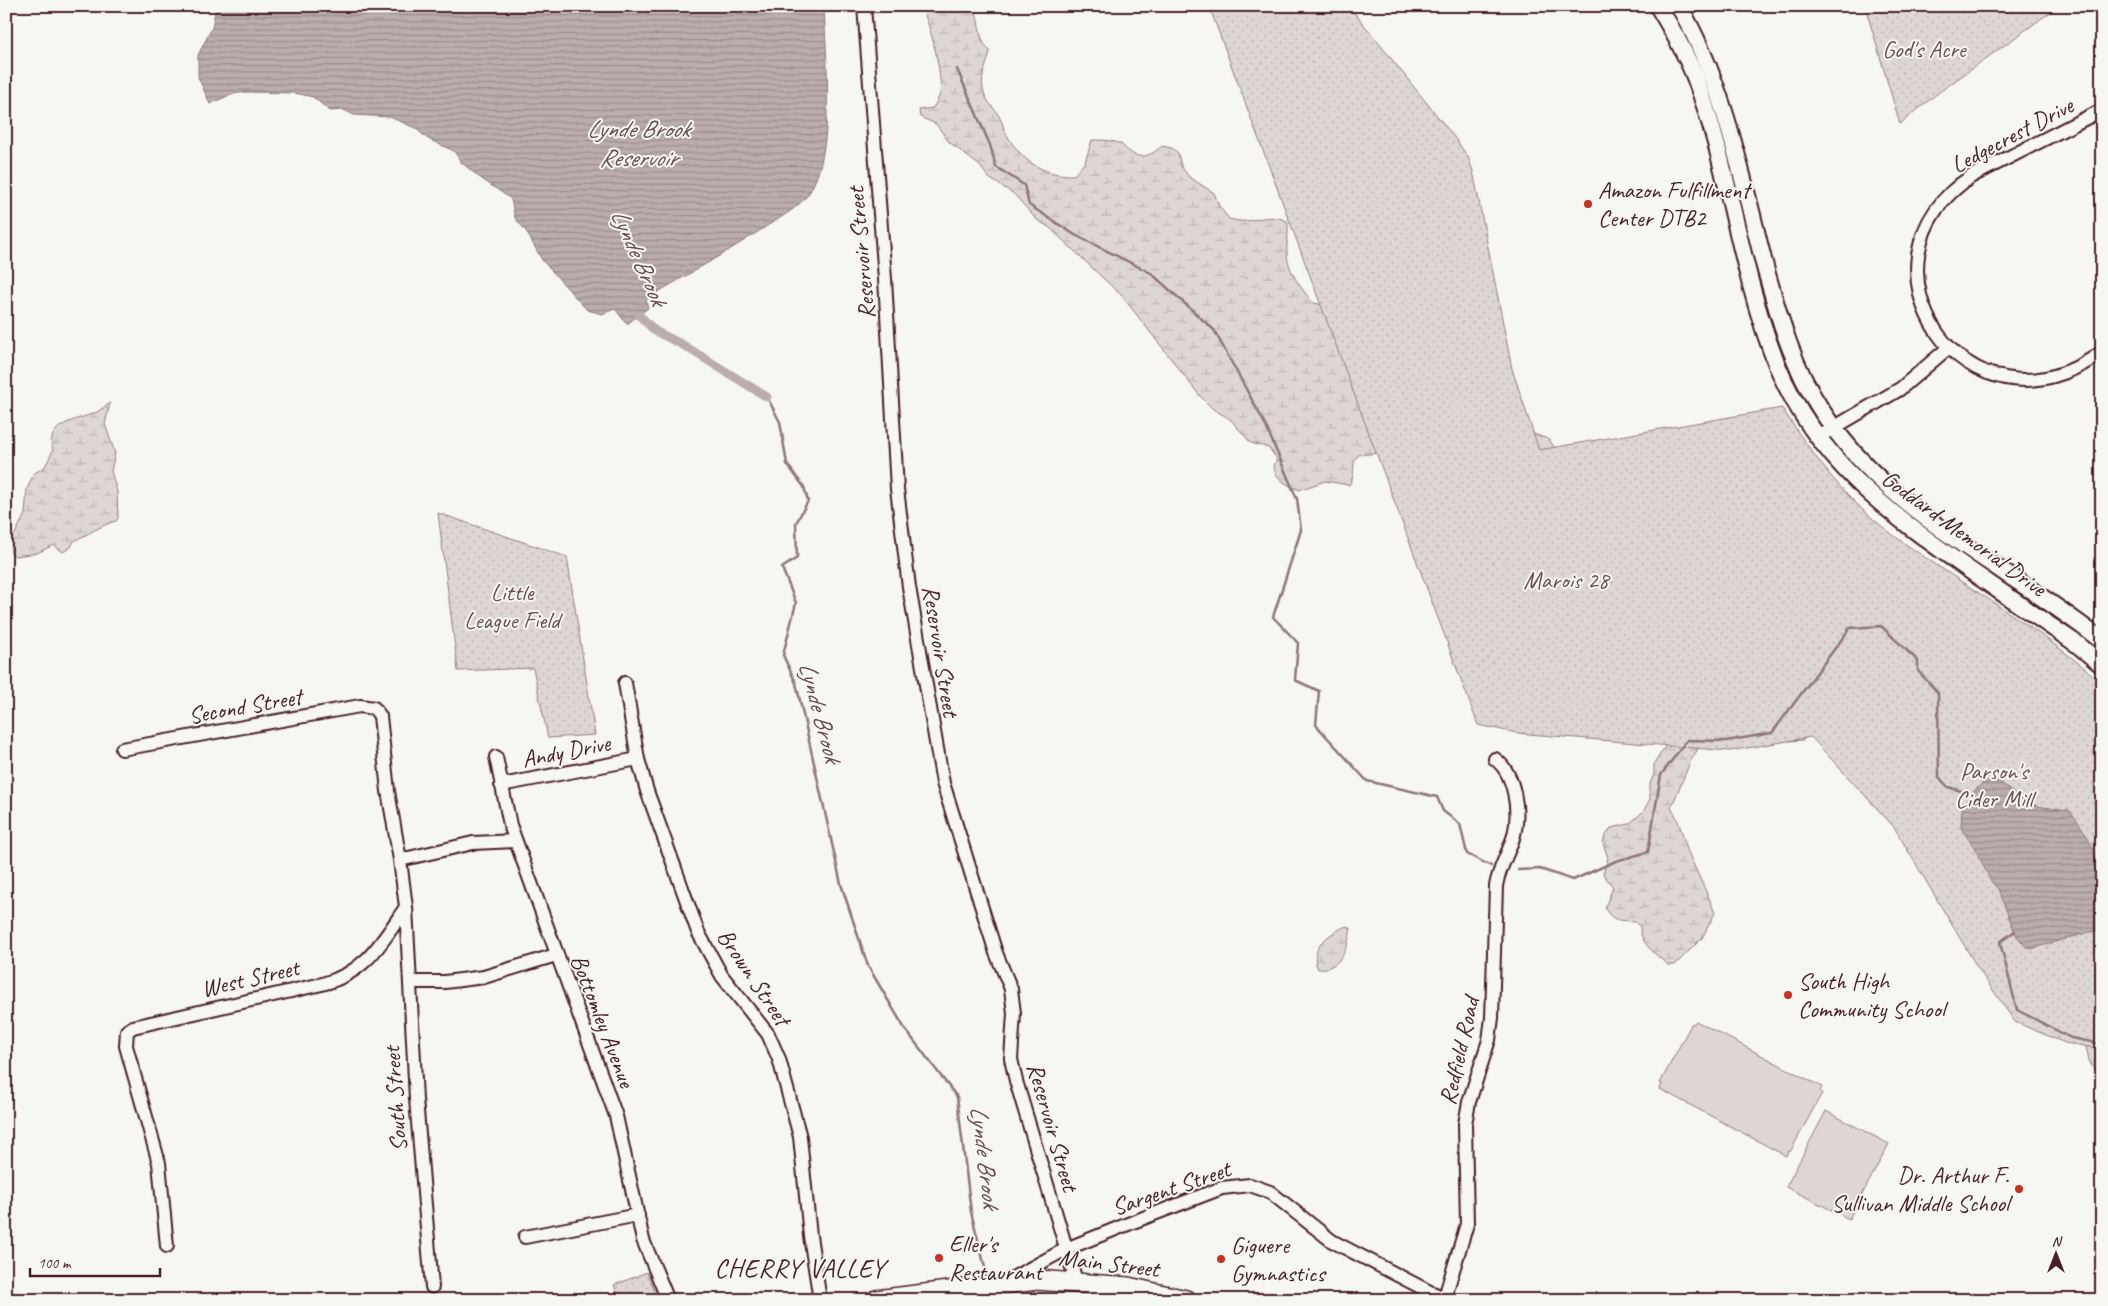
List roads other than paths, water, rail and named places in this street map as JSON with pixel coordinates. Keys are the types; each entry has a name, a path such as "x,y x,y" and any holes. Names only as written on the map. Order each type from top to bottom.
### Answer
{"highway":[{"name":"Main Street","path":"876,1300 1037,1280 1076,1281 1128,1287 1186,1300"}],"main road":[{"name":"Goddard Memorial Drive","path":"1658,6 1684,51 1700,91 1762,319 1778,366 1800,411 1818,437 1860,485 1890,513 2102,664"},
{"name":"Goddard Memorial Drive","path":"1679,6 1698,42 1718,92 1778,315 1809,390 1833,428 1873,474 1914,510 2102,641"}],"street":[{"name":"Reservoir Street","path":"864,6 886,286 897,489 915,628 943,783 996,953 1011,989 1014,1012 1012,1063 1076,1281"},
{"name":"Ledgecrest Drive","path":"2102,110 1972,176 1956,188 1936,211 1922,241 1918,278 1924,308 1937,335 1948,348 1980,369 2010,378 2024,380 2042,378 2072,370 2102,352"},
{"path":"1818,437 1900,389 1948,348"},
{"name":"Brown Street","path":"625,684 638,759 653,813 703,943 722,976 768,1034 776,1050 800,1137 810,1236 820,1300"},
{"name":"Second Street","path":"122,749 360,706 374,708 380,716 388,791 400,860"},
{"name":"Bottomley Avenue","path":"496,757 515,841 616,1116 646,1248 668,1300"},
{"name":"Andy Drive","path":"502,785 638,759"},
{"name":"Redfield Road","path":"1446,1299 1467,1224 1466,1114 1490,1033 1494,990 1496,886 1499,870 1512,842 1516,820 1510,782 1502,766 1495,759"},
{"path":"406,907 400,860 473,843 515,841"},
{"name":"South Street","path":"406,907 416,1099 432,1287"},
{"name":"West Street","path":"167,1246 159,1163 129,1060 127,1031 133,1027 322,984 348,975 360,968 378,948 406,907"},
{"path":"410,982 445,982 484,977 556,955"},
{"name":"Sargent Street","path":"994,1284 1066,1249 1222,1188 1250,1185 1270,1192 1332,1241 1415,1285 1446,1299"},
{"path":"524,1237 638,1215"}],"water":[{"name":"Lynde Brook Reservoir","path":"216,6 824,6 827,102 823,153 817,175 809,193 794,208 736,246 651,296 646,300 648,308 627,324 615,309 602,314 587,310 542,260 526,231 515,218 511,199 461,162 454,151 428,139 415,128 390,117 354,115 344,110 330,111 313,97 295,93 247,92 232,94 210,104 198,77 198,55 212,28"},
{"path":"1996,781 2027,803 2069,810 2074,817 2090,841 2098,859 2102,876 2102,927 2100,929 2031,949 2025,946 2015,933 1998,889 1991,881 1974,847 1961,828 1962,809 1971,794 1984,782"}],"waterway":[{"path":"957,69 990,145 996,167 1024,185 1029,205 1075,235 1151,273 1214,330 1264,422 1297,499 1301,530 1273,617 1298,643 1295,680 1319,691 1316,725 1367,781 1437,797 1443,811 1460,824 1467,854 1491,866"},
{"name":"Lynde Brook","path":"639,315 655,331 683,345 767,397"},
{"name":"Lynde Brook","path":"767,397 780,422 787,464 804,487 808,501 796,523 797,558 782,568 796,603 783,655 796,683 841,884 868,966 905,1029 957,1097 971,1212 988,1279"},
{"path":"1518,870 1540,869 1573,880 1616,861 1648,852 1661,775 1687,740 1726,741 1772,733 1850,628 1881,626 1918,661 1918,671 1938,693 1939,777 1948,787 1974,795"},
{"path":"2015,931 2000,942 2017,1010 2071,1038 2102,1044"},
{"name":"Lynde Brook","path":"995,1293 998,1300"}],"place":[{"name":"Amazon Fulfillment Center DTB2","path":"1588,204"},
{"name":"South High Community School","path":"1788,995"},
{"name":"Dr. Arthur F. Sullivan Middle School","path":"2019,1189"},
{"name":"Eller's Restaurant","path":"939,1258"},
{"name":"Giguere Gymnastics","path":"1221,1259"}],"district":[{"name":"CHERRY VALLEY","path":"800,1268"}],"park label":[{"name":"God's Acre","path":"1924,49"},
{"name":"Marois 28","path":"1566,580"},
{"name":"Little League Field","path":"512,606"},
{"name":"Parson's Cider Mill","path":"1994,785"}]}
